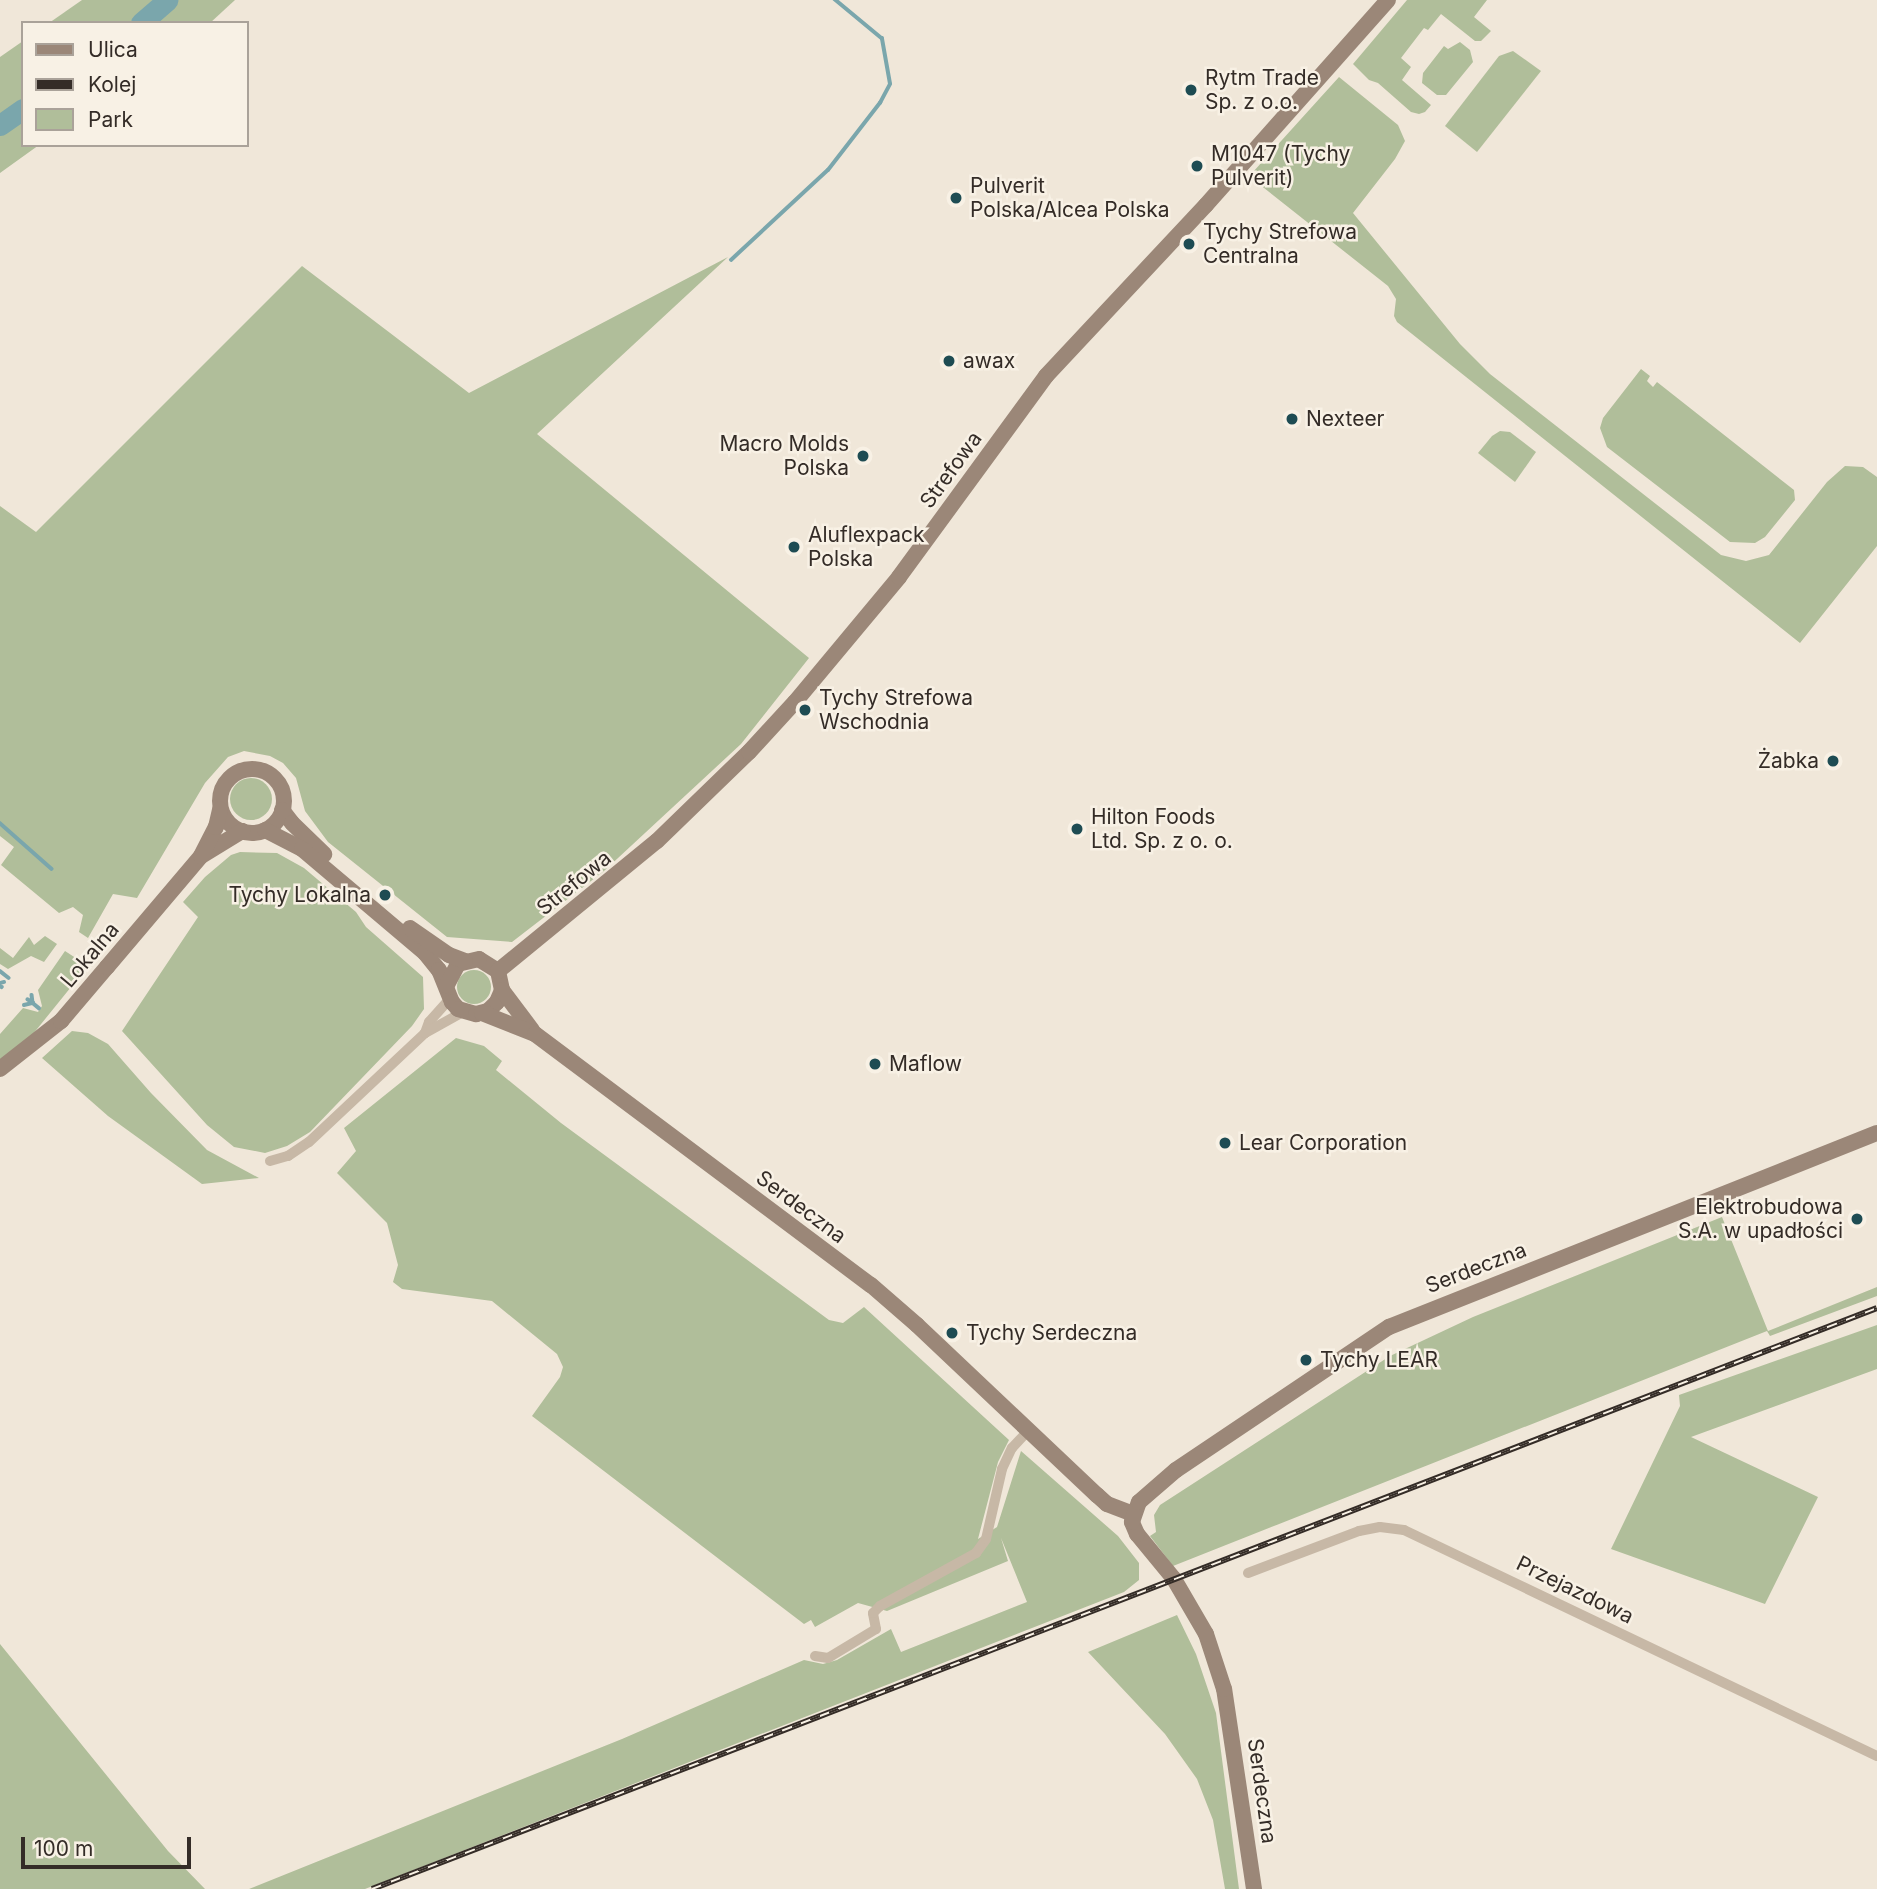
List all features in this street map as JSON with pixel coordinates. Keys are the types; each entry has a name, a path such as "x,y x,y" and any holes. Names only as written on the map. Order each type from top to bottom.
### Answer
{"street":[{"name":"Strefowa","path":"498,971 657,841 750,752 899,577 1046,376 1206,205 1388,0"},
{"path":"265,830 279,818 283,792 273,776 257,769 239,771 231,776 221,791 220,809 230,825 242,831 265,830 302,849 425,953 439,970 448,992 463,1012"},
{"name":"Lokalna","path":"0,1069 61,1021 201,856 220,809"},
{"path":"270,1161 288,1156 309,1142 425,1033 463,1012 482,1013 498,1002 502,990 498,971 487,961 465,961 449,955 416,933 314,846 282,810"},
{"name":"Lokalna","path":"201,856 242,831"},
{"path":"425,1033 448,992 452,970 465,961"},
{"name":"Serdeczna","path":"502,990 535,1034"},
{"name":"Serdeczna","path":"482,1013 535,1034 883,1295 1107,1504 1133,1514"},
{"name":"Serdeczna","path":"1254,1889 1224,1689 1206,1633 1174,1579 1137,1534 1133,1514 1149,1492 1176,1470 1389,1327 1877,1133"},
{"path":"815,1656 828,1658 876,1629 873,1613 880,1606 976,1553 986,1539 1007,1459 1012,1448 1028,1431"},
{"name":"Przejazdowa","path":"1248,1573 1359,1531 1380,1527 1405,1530 1877,1756"}],"green space":[{"path":"82,0 235,0 212,21 52,21"},
{"path":"1407,0 1487,0 1474,17 1491,31 1481,41 1475,41 1441,14 1428,30 1424,28 1401,58 1411,67 1402,80 1431,105 1419,114 1411,112 1378,83 1369,80 1353,64"},
{"path":"21,42 21,147 36,147 0,173 0,57"},
{"path":"1460,42 1470,50 1473,62 1446,95 1437,95 1422,83 1423,73 1444,46 1448,49"},
{"path":"1513,51 1541,71 1477,152 1445,126 1499,56"},
{"path":"1339,77 1398,125 1405,141 1395,159 1353,213 1460,344 1490,374 1721,555 1746,561 1769,555 1827,482 1845,466 1863,467 1877,477 1877,546 1800,643 1397,322 1394,316 1396,299 1388,286 1259,184 1253,172"},
{"path":"728,257 537,434 809,658 741,744 604,871 512,942 447,937 328,842 305,811 296,778 283,763 270,756 244,751 228,757 205,783 137,898 113,894 88,938 79,932 83,915 73,907 59,913 1,865 14,847 0,836 0,506 36,532 302,266 469,393"},
{"path":"1641,369 1650,376 1647,381 1653,387 1657,382 1794,490 1795,500 1765,537 1755,543 1730,542 1607,447 1600,428 1603,418"},
{"path":"1500,431 1510,432 1536,452 1515,482 1478,453 1492,436"},
{"path":"251,778 266,784 272,799 266,814 251,820 236,814 230,799 236,784"},
{"path":"240,852 277,853 304,868 356,912 366,927 423,977 424,1009 412,1026 310,1132 287,1146 265,1153 234,1147 207,1125 122,1031 198,917 183,902 205,877 231,855"},
{"path":"45,936 57,944 44,962 31,956 8,969 0,964 0,948 13,958 29,937 34,945"},
{"path":"65,951 88,966 33,1034 0,1060 0,1034 23,1008 38,1012 42,1006 38,990"},
{"path":"474,970 486,975 491,987 486,999 474,1004 462,999 457,987 462,975"},
{"path":"72,1031 88,1033 108,1044 207,1150 259,1178 202,1184 108,1116 42,1058"},
{"path":"456,1038 484,1046 502,1061 496,1070 561,1123 829,1320 843,1323 864,1307 1009,1440 998,1462 978,1539 997,1527 1021,1451 1118,1536 1139,1563 1139,1580 1124,1592 365,1889 249,1889 622,1739 804,1660 823,1664 837,1660 891,1629 901,1652 1027,1602 1001,1538 1008,1561 887,1611 858,1603 815,1627 811,1620 804,1624 532,1416 560,1377 563,1367 557,1354 492,1301 402,1289 393,1282 398,1265 387,1223 337,1173 356,1151 344,1128"},
{"path":"1722,1217 1768,1331 1877,1287 1877,1296 1770,1336 1767,1331 1173,1566 1150,1536 1156,1532 1154,1515 1160,1505 1390,1356 1473,1317"},
{"path":"1877,1325 1877,1369 1691,1437 1818,1497 1765,1604 1611,1549 1680,1406 1679,1395"},
{"path":"1177,1615 1196,1654 1216,1713 1239,1889 1225,1889 1213,1820 1197,1779 1165,1734 1088,1652"},
{"path":"0,1644 168,1851 205,1889 0,1889"}],"waterway":[{"path":"143,21 167,0"},
{"path":"731,260 828,170 880,103 890,84 882,39 835,0"},
{"path":"0,125 21,110"},
{"path":"0,823 52,869"},
{"path":"0,971 9,978"},
{"path":"0,983 4,982"},
{"path":"32,995 33,1003 39,1008"},
{"path":"24,1005 33,1003 28,1000"}],"railway":[{"path":"372,1889 1877,1308"}],"place":[{"name":"Rytm Trade Sp. z o.o.","path":"1191,90"},
{"name":"M1047 (Tychy Pulverit)","path":"1197,166"},
{"name":"Pulverit Polska/Alcea Polska","path":"956,198"},
{"name":"Tychy Strefowa Centralna","path":"1189,244"},
{"name":"awax","path":"949,361"},
{"name":"Nexteer","path":"1292,419"},
{"name":"Macro Molds Polska","path":"863,456"},
{"name":"Aluflexpack Polska","path":"794,547"},
{"name":"Tychy Strefowa Wschodnia","path":"805,710"},
{"name":"Żabka","path":"1833,761"},
{"name":"Hilton Foods Ltd. Sp. z o. o.","path":"1077,829"},
{"name":"Tychy Lokalna","path":"385,895"},
{"name":"Maflow","path":"875,1064"},
{"name":"Lear Corporation","path":"1225,1143"},
{"name":"Elektrobudowa S.A. w upadłości","path":"1857,1219"},
{"name":"Tychy Serdeczna","path":"952,1333"},
{"name":"Tychy LEAR","path":"1306,1360"}]}
